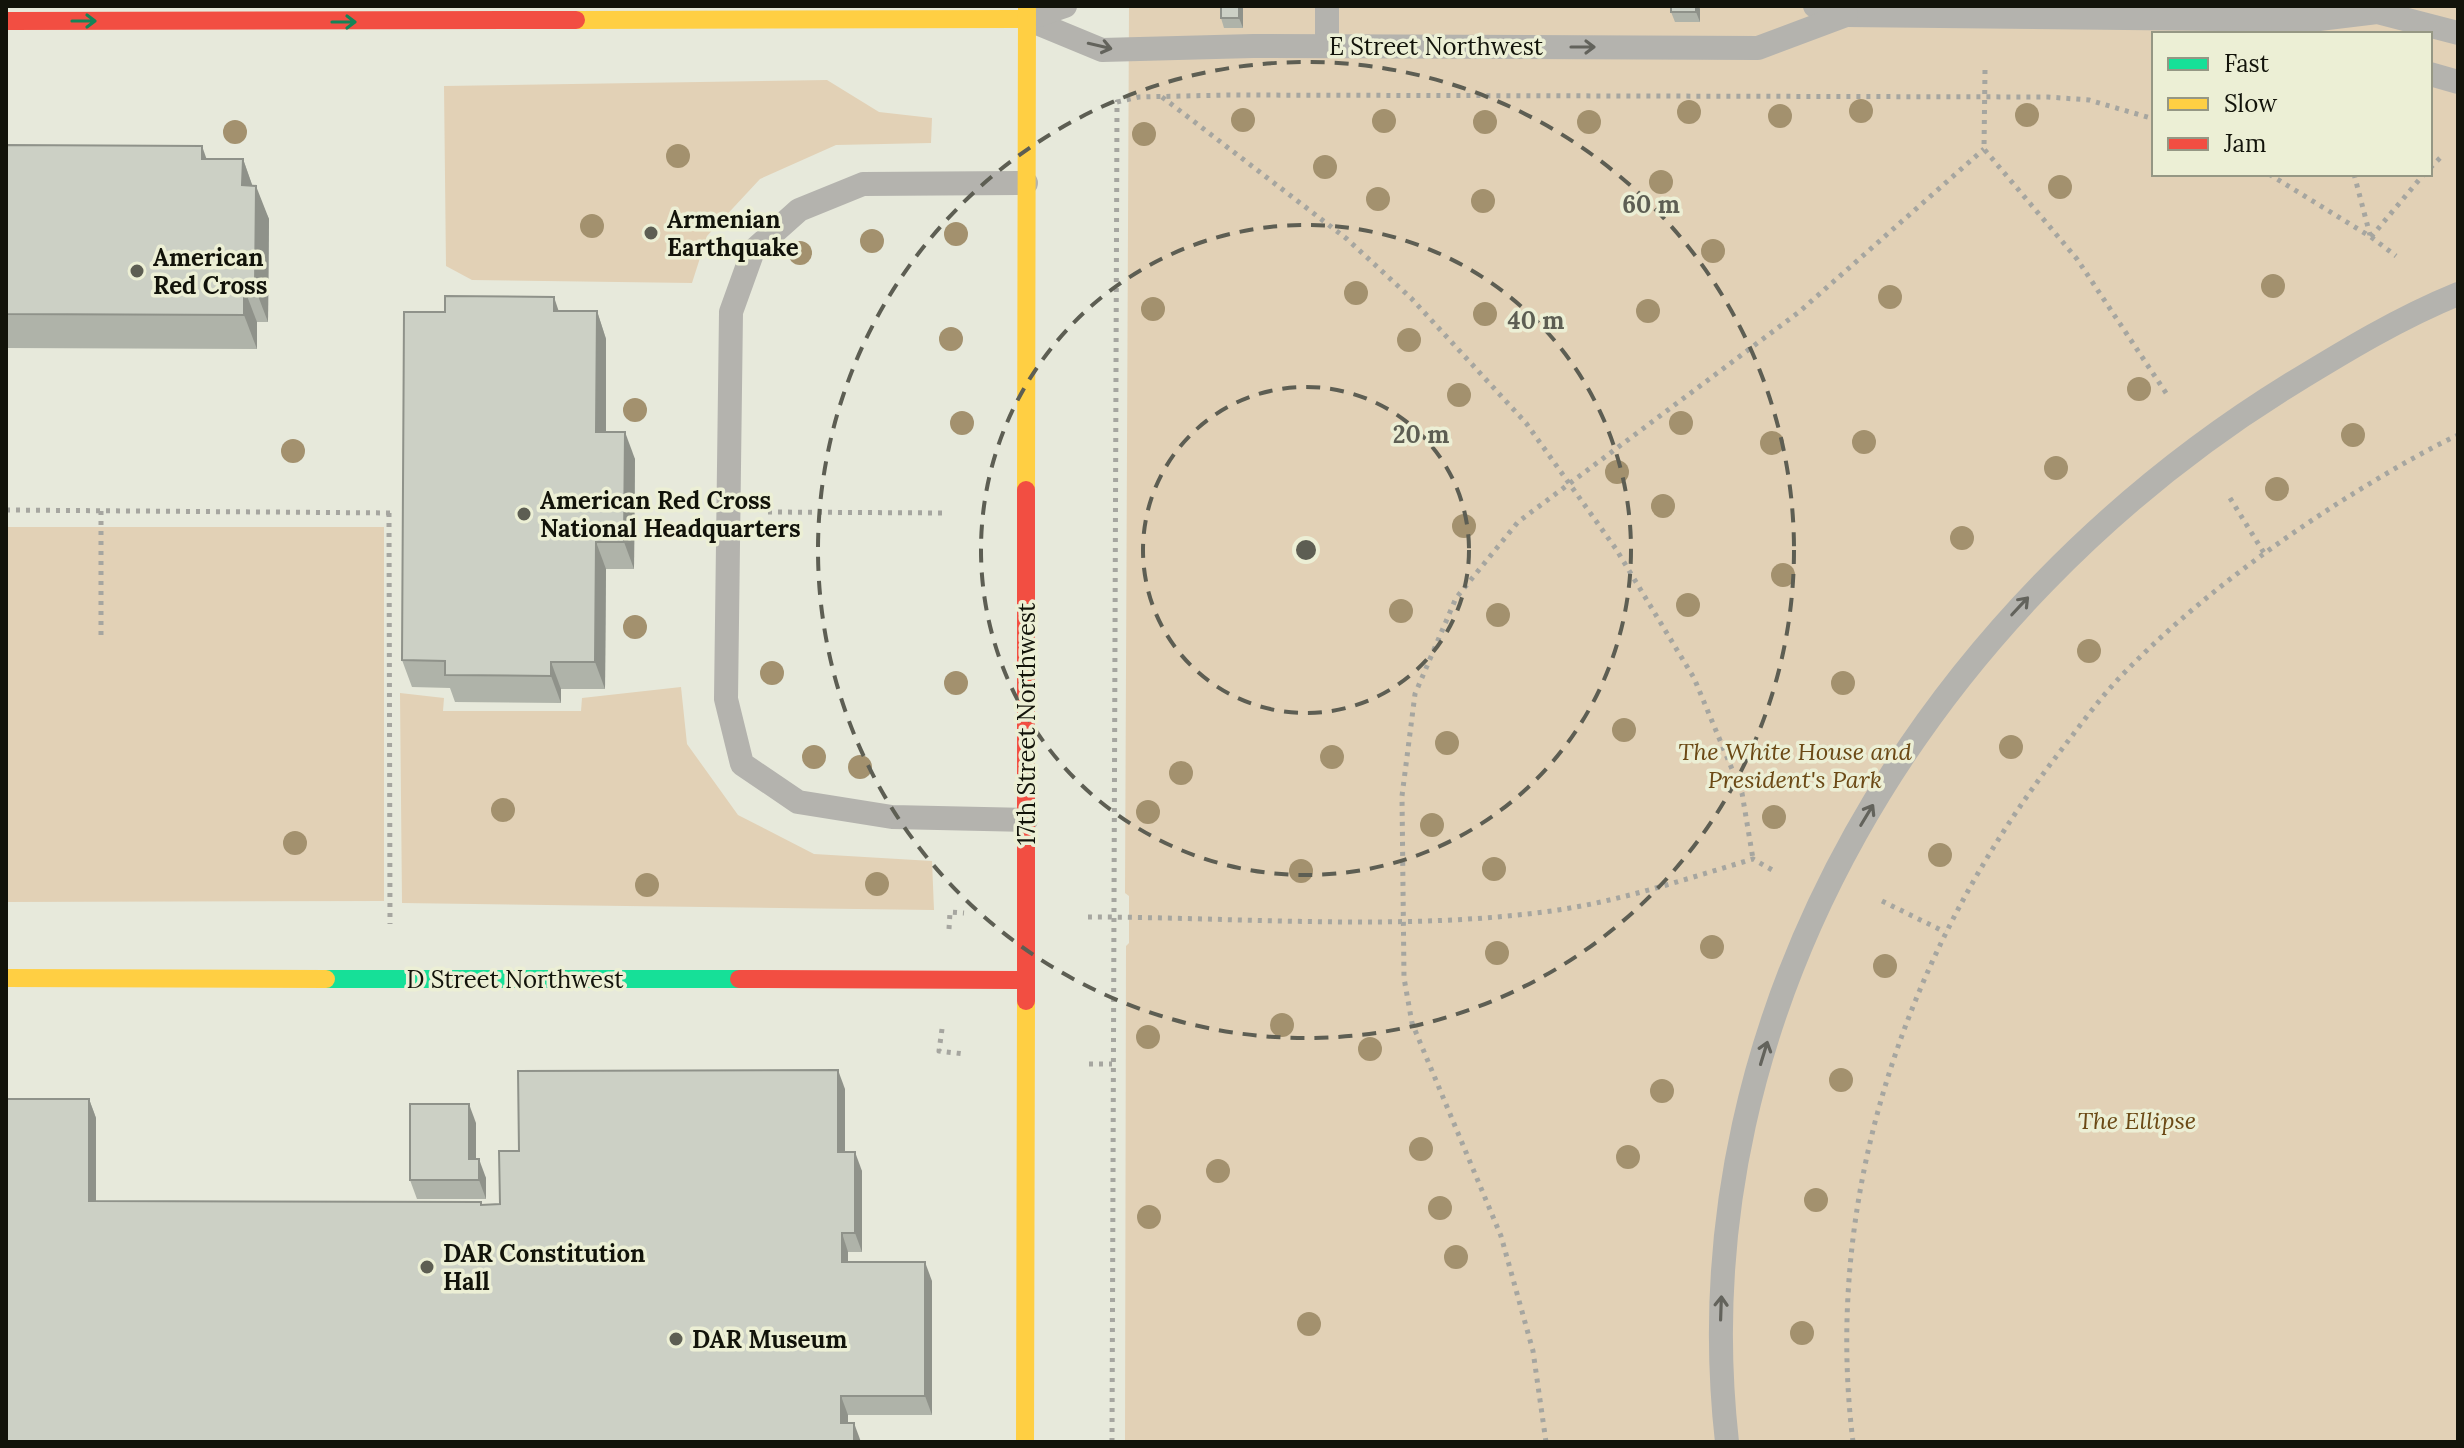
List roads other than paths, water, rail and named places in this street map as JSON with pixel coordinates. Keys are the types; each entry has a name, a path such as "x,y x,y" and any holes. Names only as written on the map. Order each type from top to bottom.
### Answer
{"main road":[{"name":"E Street Northwest","path":"6,21 1027,12"},
{"name":"17th Street Northwest","path":"1025,1442 1027,12"},
{"name":"D Street Northwest","path":"6,978 1025,980"}],"lane":[{"name":"E Street Northwest","path":"1027,12 1065,6"},
{"path":"1327,6 1327,46"},
{"name":"E Street Northwest","path":"1815,6 1846,15 2111,11 2311,20 2377,12 2458,33"},
{"name":"E Street Northwest","path":"1027,12 1102,50 1327,46 1758,48 1846,15"},
{"path":"2311,20 2329,32"},
{"path":"2432,75 2458,82"},
{"path":"1026,183 863,184 799,210 753,251 731,312 726,699 742,764 798,802 892,817 1026,820"},
{"path":"1727,1442 1719,1348 1723,1258 1751,1095 1775,1015 1806,936 1857,830 1905,751 1961,674 2012,614 2123,504 2265,400 2351,347 2458,294"}],"place":[{"name":"Armenian Earthquake","path":"651,233"},
{"name":"American Red Cross","path":"137,271"},
{"name":"American Red Cross National Headquarters","path":"524,514"},
{"name":"DAR Constitution Hall","path":"427,1267"},
{"name":"DAR Museum","path":"676,1339"}],"park label":[{"name":"The White House and President's Park","path":"1795,765"},
{"name":"The Ellipse","path":"2137,1120"}]}
